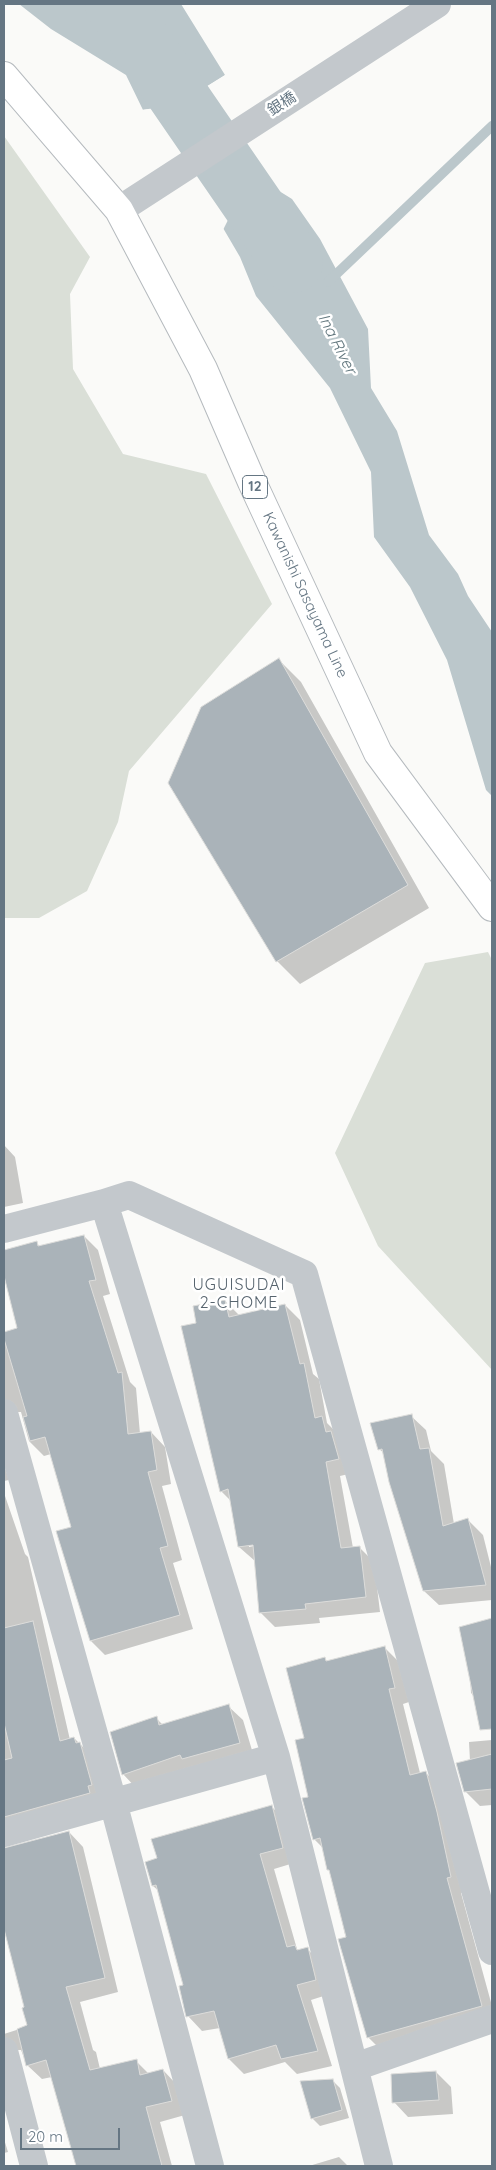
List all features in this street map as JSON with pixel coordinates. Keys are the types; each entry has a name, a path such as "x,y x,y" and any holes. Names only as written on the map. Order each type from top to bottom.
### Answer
{"main road":[{"name":"Kawanishi Sasayama Line","path":"4,76 119,210 203,369 252,482 378,753 492,907"}],"street":[{"name":"銀橋","path":"119,210 436,4"},
{"path":"4,1229 129,1195 304,1274 492,1952"},
{"path":"104,1203 276,1757 379,2166"},
{"path":"4,1413 113,1802 210,2166"},
{"path":"4,1833 276,1757"},
{"path":"355,2067 492,2019"},
{"path":"4,2051 34,2166"}],"shaded area":[{"path":"4,136 90,257 70,294 73,369 123,454 206,474 272,604 129,771 118,822 87,891 39,918 4,918"},
{"path":"488,952 492,960 492,1370 378,1246 335,1153 425,963"}],"water":[{"path":"19,4 181,4 225,75 177,105 143,110 126,75 51,29"},
{"path":"263,181 292,199 320,239 368,329 371,388 397,431 429,535 458,574 468,596 492,632 492,796 486,790 447,660 410,587 374,537 371,472 330,388 256,296 240,257 223,228 236,204"}],"pier":[{"path":"227,74 226,78 178,107 143,112 141,110 177,105"},
{"path":"262,179 266,179 236,204 222,232 220,227 234,202"}],"building":[{"path":"279,658 408,885 276,962 168,783 201,707"},
{"path":"84,1235 96,1280 89,1281 118,1373 122,1372 128,1434 151,1431 157,1470 148,1472 168,1546 160,1548 180,1615 90,1641 56,1531 71,1527 45,1437 30,1441 23,1417 27,1416 4,1339 4,1332 17,1328 4,1276 4,1250 37,1241 38,1246"},
{"path":"225,1300 229,1317 285,1304 300,1364 304,1363 315,1418 322,1416 326,1432 331,1431 339,1459 326,1462 341,1548 360,1546 366,1597 305,1604 306,1609 259,1613 253,1545 238,1547 228,1489 220,1492 181,1326 196,1323 193,1306"},
{"path":"412,1414 420,1449 429,1448 443,1526 468,1518 486,1585 423,1591 389,1482 382,1449 378,1450 370,1423"},
{"path":"492,1618 492,1729 480,1730 459,1627"},
{"path":"33,1621 60,1741 74,1737 76,1743 80,1742 92,1785 88,1786 90,1793 4,1817 4,1760 12,1758 4,1723 4,1628"},
{"path":"385,1646 395,1688 389,1689 410,1775 426,1771 451,1877 447,1878 482,2006 367,2038 338,1939 346,1937 329,1870 327,1870 320,1838 313,1840 302,1798 308,1797 295,1740 304,1738 286,1668 325,1657 326,1661"},
{"path":"229,1704 240,1743 182,1759 180,1755 122,1775 110,1732 157,1716 159,1725"},
{"path":"492,1754 492,1789 464,1792 456,1763"},
{"path":"272,1805 283,1848 260,1854 287,1947 295,1945 297,1950 308,1947 316,1980 297,1985 318,2051 281,2059 276,2045 228,2059 214,2011 186,2017 179,1986 183,1985 156,1885 152,1886 145,1862 157,1858 151,1839"},
{"path":"69,1831 105,1978 66,1987 90,2070 137,2059 140,2075 163,2069 172,2101 146,2107 162,2166 76,2166 46,2060 26,2066 17,2029 27,2025 4,1929 4,1848"},
{"path":"436,2071 439,2100 392,2103 391,2074"},
{"path":"333,2079 342,2110 311,2119 300,2081"}],"waterway":[{"name":"Ina River","path":"115,4 293,263"},
{"path":"328,282 492,126"}],"district":[{"name":"UGUISUDAI 2-CHOME","path":"239,1294"}]}
